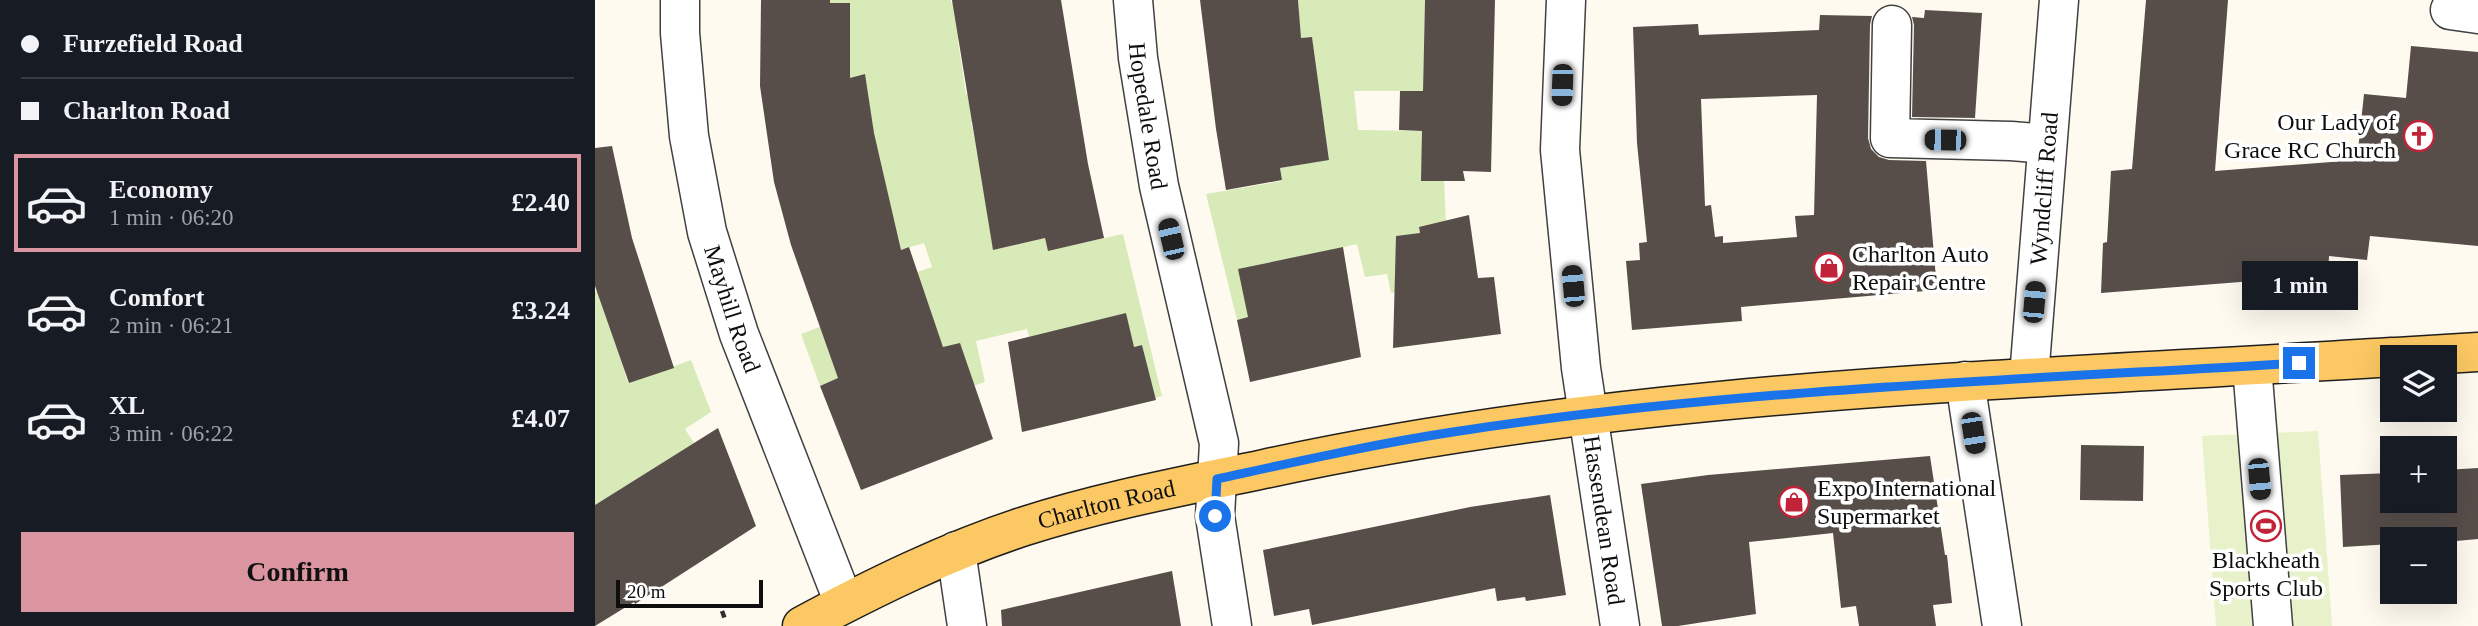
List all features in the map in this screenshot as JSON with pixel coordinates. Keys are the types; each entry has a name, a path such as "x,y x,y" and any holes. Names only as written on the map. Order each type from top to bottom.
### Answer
{"main road":[{"name":"Charlton Road","path":"2457,353 2478,352"},
{"name":"Charlton Road","path":"802,626 844,603 956,551 1025,526 1088,508 1217,479 1453,432 1759,396 2029,377 2380,358"}],"street":[{"name":"Mayhill Road","path":"680,0 680,33 689,136 707,232 739,334 844,603"},
{"name":"Hopedale Road","path":"1133,0 1138,58 1159,186 1219,443 1215,516 1232,626"},
{"name":"Hassendean Road","path":"1566,0 1560,150 1580,368 1620,626"},
{"name":"Wyndcliff Road","path":"2029,377 2059,0"},
{"path":"1892,25 1890,138 2047,144"},
{"path":"2252,366 2259,479 2273,626"},
{"path":"1965,381 2002,626"},
{"path":"956,551 967,626"}],"path":[{"path":"722,611 726,619"}],"green space":[{"path":"830,0 951,0 951,3 995,0 1008,33 958,41 966,94 1016,86 1020,111 971,122 998,249 1045,238 1049,250 1123,234 1162,396 1155,398 1142,345 1037,369 1027,329 976,341 985,382 958,391 853,373 820,386 801,334 851,315 868,289 932,267 924,243 896,251 890,204 879,154 817,86 850,65 850,4 830,3"},
{"path":"1298,0 1425,0 1423,91 1354,91 1358,130 1422,131 1444,177 1446,229 1412,290 1391,293 1387,274 1365,277 1357,244 1308,255 1297,307 1286,259 1263,264 1248,317 1237,320 1206,194 1282,181 1280,168 1329,159 1312,37 1263,42 1260,13 1299,10"},
{"path":"599,290 628,383 691,360 711,412 685,429 694,443 595,505 595,291"},
{"name":"Blackheath Sports Club","path":"2318,431 2332,626 2216,626 2202,436"}],"building":[{"path":"761,0 830,0 830,3 850,3 850,78 865,74 874,133 901,250 909,247 943,347 960,343 993,439 861,490 820,386 838,378 791,245 774,182 760,86"},
{"path":"952,0 1061,0 1088,164 1104,238 1048,251 1045,238 993,250"},
{"path":"1200,0 1298,0 1301,38 1312,37 1329,160 1280,168 1282,180 1226,190"},
{"path":"1425,0 1495,0 1491,172 1463,171 1465,181 1421,181 1422,131 1399,130 1400,91 1423,91"},
{"path":"2146,0 2228,0 2215,171 2357,160 2364,94 2406,98 2411,46 2478,52 2478,246 2370,236 2367,260 2329,256 2328,275 2101,293 2111,171 2132,169"},
{"path":"1925,10 1982,13 1975,118 1912,117 1912,17 1924,18"},
{"path":"1820,15 1872,16 1868,138 1871,149 1879,157 1889,160 1926,161 1937,290 1741,307 1742,321 1632,330 1626,261 1640,260 1639,243 1647,242 1637,143 1633,27 1698,24 1699,35 1819,30","holes":["1817,95 1814,215 1795,216 1797,237 1723,243 1723,236 1715,237 1711,205 1705,206 1701,99"]},
{"path":"612,146 632,238 674,368 629,383 595,286 595,148"},
{"path":"1469,215 1478,278 1494,277 1501,334 1393,348 1396,236 1420,233 1419,227"},
{"path":"1343,247 1361,357 1250,382 1237,320 1248,317 1238,269"},
{"path":"1126,313 1134,347 1142,345 1156,400 1022,432 1008,342"},
{"path":"718,428 756,526 635,604 634,602 595,626 595,505"},
{"path":"2081,445 2144,446 2143,501 2080,500"},
{"path":"1930,456 1947,555 1952,603 1933,605 1936,626 1859,626 1856,606 1841,608 1833,533 1749,542 1756,614 1662,626 1641,484 1708,475"},
{"path":"2478,468 2478,539 2457,541 2457,527 2380,527 2380,545 2343,547 2340,475 2380,473 2380,513 2457,513 2457,469"},
{"path":"1550,495 1566,595 1526,601 1525,597 1497,601 1495,588 1312,625 1309,609 1274,616 1263,550 1470,507"},
{"path":"1172,571 1181,626 1002,626 1001,610"}],"place":[{"name":"Our Lady of Grace RC Church","path":"2419,136"},
{"name":"Charlton Auto Repair Centre","path":"1829,268"},
{"name":"Expo International Supermarket","path":"1794,502"},
{"name":"Blackheath Sports Club","path":"2266,526"}],"route":[{"path":"1215,516 1217,479 1453,432 1759,396 1965,381 2299,363"}]}
